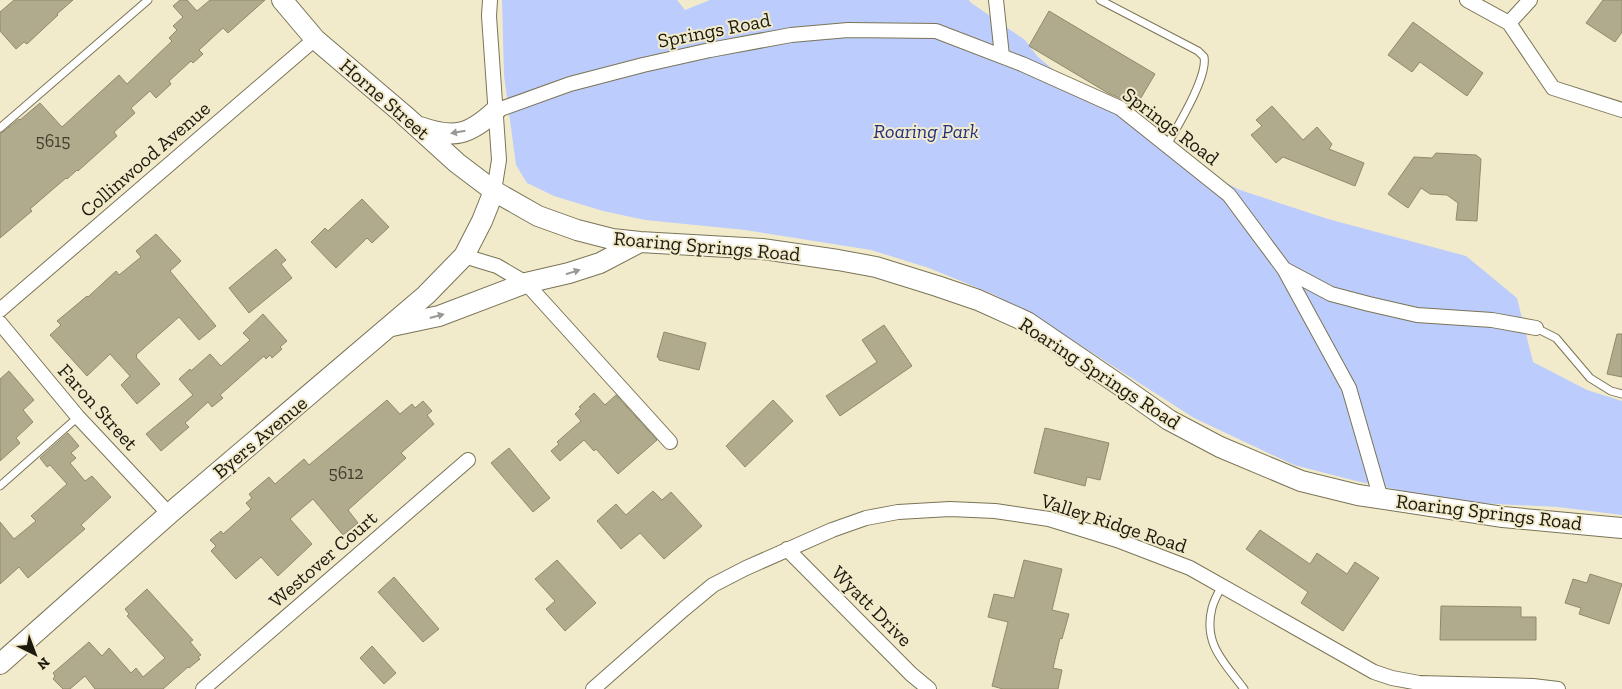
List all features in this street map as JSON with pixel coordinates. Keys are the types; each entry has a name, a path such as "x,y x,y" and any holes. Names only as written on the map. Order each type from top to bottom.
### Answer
{"street":[{"name":"Horne Street","path":"282,0 315,39 416,125 457,163 494,191"},
{"path":"490,0 489,16 499,160 494,191"},
{"path":"996,0 1002,56"},
{"path":"1467,0 1510,23 1553,88 1622,110"},
{"path":"1510,23 1530,0"},
{"name":"Springs Road","path":"495,111 570,84 643,65 791,35 848,30 936,31 1022,64 1120,108 1229,195 1284,269 1349,388 1381,499"},
{"name":"Collinwood Avenue","path":"0,310 315,39"},
{"path":"416,125 433,131 455,134 469,130 483,122 495,111"},
{"name":"Roaring Springs Road","path":"494,191 538,216 577,230 612,238 640,242 762,249 838,260 876,267 978,300 1027,322 1169,420 1220,447 1301,481 1358,495 1503,517 1622,528"},
{"name":"Byers Avenue","path":"0,664 169,514 426,295 464,256 482,221 494,191"},
{"path":"390,327 439,316 526,283 569,274 600,263 640,242"},
{"path":"464,256 497,266 526,283 670,442"},
{"name":"Springs Road","path":"1284,269 1331,294 1369,304 1417,315 1492,320 1536,328"},
{"name":"Faron Street","path":"0,323 78,417 169,514"},
{"name":"Westover Court","path":"203,689 468,460"},
{"name":"Valley Ridge Road","path":"593,689 713,585 746,568 832,530 866,518 898,512 950,509 995,511 1049,519 1117,540 1190,568 1374,672 1392,678 1419,683 1532,686 1558,689"},
{"name":"Wyatt Drive","path":"787,549 929,689"}],"lane":[{"path":"0,128 148,0"},
{"path":"1100,0 1198,51 1204,57 1205,66 1190,106 1166,145"},
{"path":"1536,328 1556,338 1590,378 1611,391 1622,394"},
{"path":"0,486 78,417"},
{"path":"1222,586 1212,606 1209,625 1212,645 1244,689"}],"green space":[{"name":"Roaring Park","path":"502,0 677,0 685,10 710,0 969,0 1025,40 1037,56 1062,77 1214,177 1240,190 1328,219 1466,256 1517,298 1533,362 1587,390 1622,401 1622,515 1558,507 1456,502 1356,481 1294,465 1194,418 1049,325 995,295 929,268 871,250 745,230 645,220 603,211 554,196 527,183 516,165 504,75"}],"building":[{"path":"14,0 73,0 27,44 24,42 16,49 0,31 0,12"},
{"path":"180,0 187,0 197,11 210,0 265,0 228,33 223,28 199,50 203,54 193,63 191,61 169,81 171,84 156,98 150,91 131,108 135,113 114,132 117,136 78,171 66,178 30,209 32,211 0,238 0,133 20,120 40,103 62,127 119,75 127,84 172,41 169,38 177,30 173,26 183,17 173,6"},
{"path":"1603,0 1622,0 1622,32 1615,42 1586,23"},
{"path":"1049,11 1155,74 1135,108 1029,46"},
{"path":"1413,22 1483,73 1467,96 1420,62 1412,72 1388,55"},
{"path":"1272,106 1303,140 1317,127 1332,144 1329,149 1364,163 1355,186 1283,157 1276,163 1251,135 1262,126 1256,120"},
{"path":"1436,153 1476,155 1481,159 1477,221 1456,220 1458,203 1447,195 1430,194 1421,188 1408,208 1388,194 1414,157 1432,158"},
{"path":"362,199 389,227 372,243 367,238 336,268 311,242 325,228 328,231"},
{"path":"156,234 181,261 170,271 216,326 199,340 179,317 136,355 160,384 137,404 121,385 130,376 110,354 87,376 50,335 61,325 57,321 88,297 116,271 119,275 141,257 136,251"},
{"path":"276,249 286,260 281,264 292,278 249,313 229,288"},
{"path":"263,314 287,341 280,347 282,349 272,358 270,355 266,359 264,356 220,395 223,398 212,407 208,402 185,423 189,427 161,451 146,434 193,395 179,379 210,354 221,366 250,340 243,333"},
{"path":"884,325 912,366 840,416 826,396 877,362 862,340"},
{"path":"664,332 706,343 699,370 659,360 657,357"},
{"path":"1617,334 1622,334 1622,377 1607,374"},
{"path":"9,371 34,400 23,410 33,422 16,438 20,443 0,461 0,379"},
{"path":"594,393 605,405 616,395 657,440 618,474 596,449 594,451 584,440 560,461 551,451 559,444 557,442 581,421 575,414 581,408 579,407"},
{"path":"387,400 400,414 412,404 415,408 423,401 432,411 427,415 434,424 401,453 406,458 348,510 358,523 343,535 313,499 290,519 312,544 278,576 261,557 236,579 211,551 216,546 210,540 221,531 223,534 251,509 246,503 252,498 249,494 269,477 275,484 304,459 309,465"},
{"path":"773,400 793,421 745,467 726,446"},
{"path":"1045,428 1109,443 1100,480 1087,477 1085,486 1034,473"},
{"path":"68,433 79,446 71,453 76,458 70,463 85,481 92,476 111,497 81,525 85,529 28,578 19,567 0,584 0,522 14,539 36,521 31,516 67,484 50,465 47,467 40,458"},
{"path":"509,448 550,498 533,512 491,463"},
{"path":"653,491 662,500 671,492 702,526 664,559 640,533 621,549 597,521 616,504 626,515"},
{"path":"1260,530 1310,564 1317,553 1347,574 1355,562 1379,578 1343,631 1301,603 1308,592 1246,549"},
{"path":"557,560 596,603 565,631 546,609 555,601 535,579"},
{"path":"1024,560 1062,569 1052,610 1069,614 1062,639 1060,638 1053,668 1062,670 1058,689 1003,689 992,686 1008,622 988,617 994,594 1014,598"},
{"path":"1590,574 1622,584 1609,624 1579,614 1581,608 1565,603 1573,579 1587,583"},
{"path":"394,577 439,629 423,642 378,592"},
{"path":"147,589 193,640 190,642 201,655 198,657 200,659 163,689 95,689 85,676 70,689 63,689 53,679 55,676 53,673 89,642 102,656 109,648 131,673 136,668 143,677 165,658 127,616 129,614 125,609"},
{"path":"1441,606 1521,607 1521,617 1536,617 1536,640 1440,640"},
{"path":"372,646 396,673 384,684 360,658"}]}
